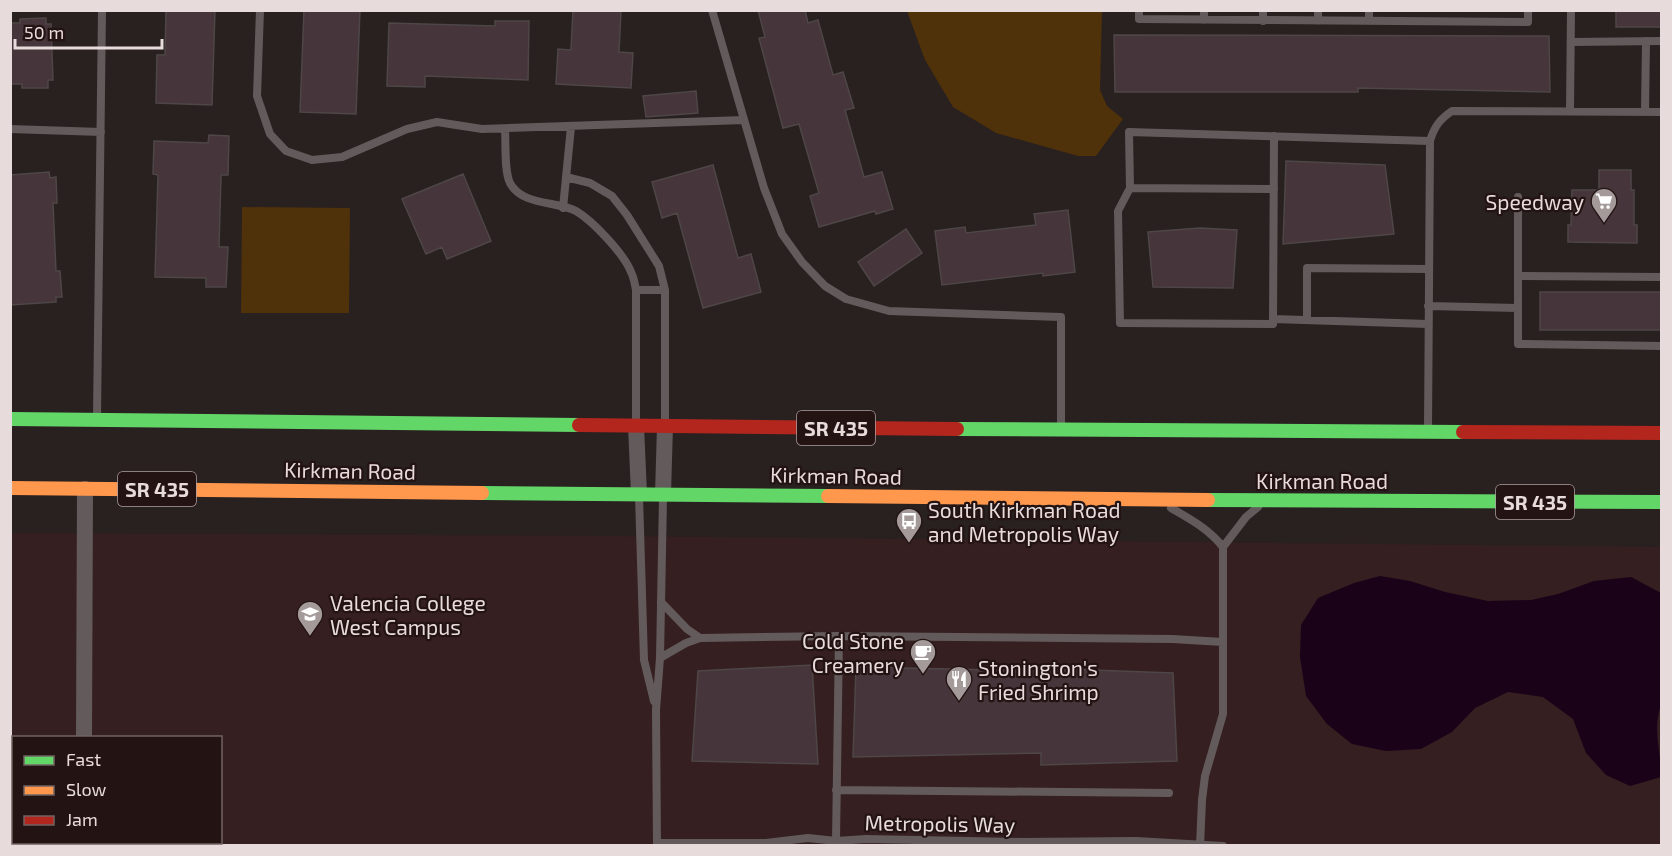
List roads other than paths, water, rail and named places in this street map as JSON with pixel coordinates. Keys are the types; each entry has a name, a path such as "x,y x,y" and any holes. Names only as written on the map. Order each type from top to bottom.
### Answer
{"main road":[{"name":"SR 435","path":"10,419 1062,430 1662,433"},
{"name":"Kirkman Road","path":"10,488 1266,501 1662,502"}],"street":[{"path":"636,426 639,494"},
{"path":"663,494 665,426"},
{"path":"84,736 85,489"}],"lane":[{"path":"97,420 102,10"},
{"path":"260,10 257,96 270,135 286,151 312,160 342,157 408,129 438,122 482,129 505,129 744,120"},
{"path":"712,10 764,188 782,234 802,262 825,286 846,299 889,311 1061,317 1062,430"},
{"path":"1139,10 1139,20 1204,15 1263,21 1528,22 1528,10"},
{"path":"1263,10 1263,21"},
{"path":"1318,10 1318,21"},
{"path":"1369,10 1369,21"},
{"path":"1570,111 1571,10"},
{"path":"1645,112 1646,41"},
{"path":"1571,42 1662,41"},
{"path":"1428,433 1430,141 1434,128 1443,117 1452,111 1662,112"},
{"path":"563,208 571,127"},
{"path":"10,129 101,132"},
{"path":"505,129 510,184 519,193 539,202 576,211 609,240 631,272 636,290 636,426"},
{"path":"1274,136 1273,324 1120,323 1118,211 1130,188 1129,132 1274,136 1430,141"},
{"path":"566,177 590,183 612,196 659,266 665,290 665,426"},
{"path":"1130,188 1274,189"},
{"path":"1518,197 1518,344 1662,346"},
{"path":"1307,320 1306,268 1428,269"},
{"path":"1518,276 1662,277"},
{"path":"636,290 665,290"},
{"path":"1428,306 1518,308"},
{"path":"1273,319 1428,324"},
{"path":"639,494 644,660 656,710"},
{"path":"656,710 660,658 663,494"},
{"path":"1154,500 1192,519 1215,537 1223,547"},
{"path":"1200,845 1202,800 1206,776 1223,714 1223,547 1246,517 1266,501"},
{"path":"661,602 687,629 700,638"},
{"path":"660,658 700,638 838,636 1172,639 1223,642"},
{"path":"836,841 838,636"},
{"name":"Metropolis Way","path":"656,710 657,844 766,844 808,838 836,841 866,839 1024,842 1137,841 1223,846"},
{"path":"836,790 1169,793"}],"place":[{"name":"Speedway","path":"1604,224"},
{"name":"South Kirkman Road and Metropolis Way","path":"909,544"},
{"name":"Valencia College West Campus","path":"310,637"},
{"name":"Cold Stone Creamery","path":"923,675"},
{"name":"Stonington's Fried Shrimp","path":"959,702"}]}
